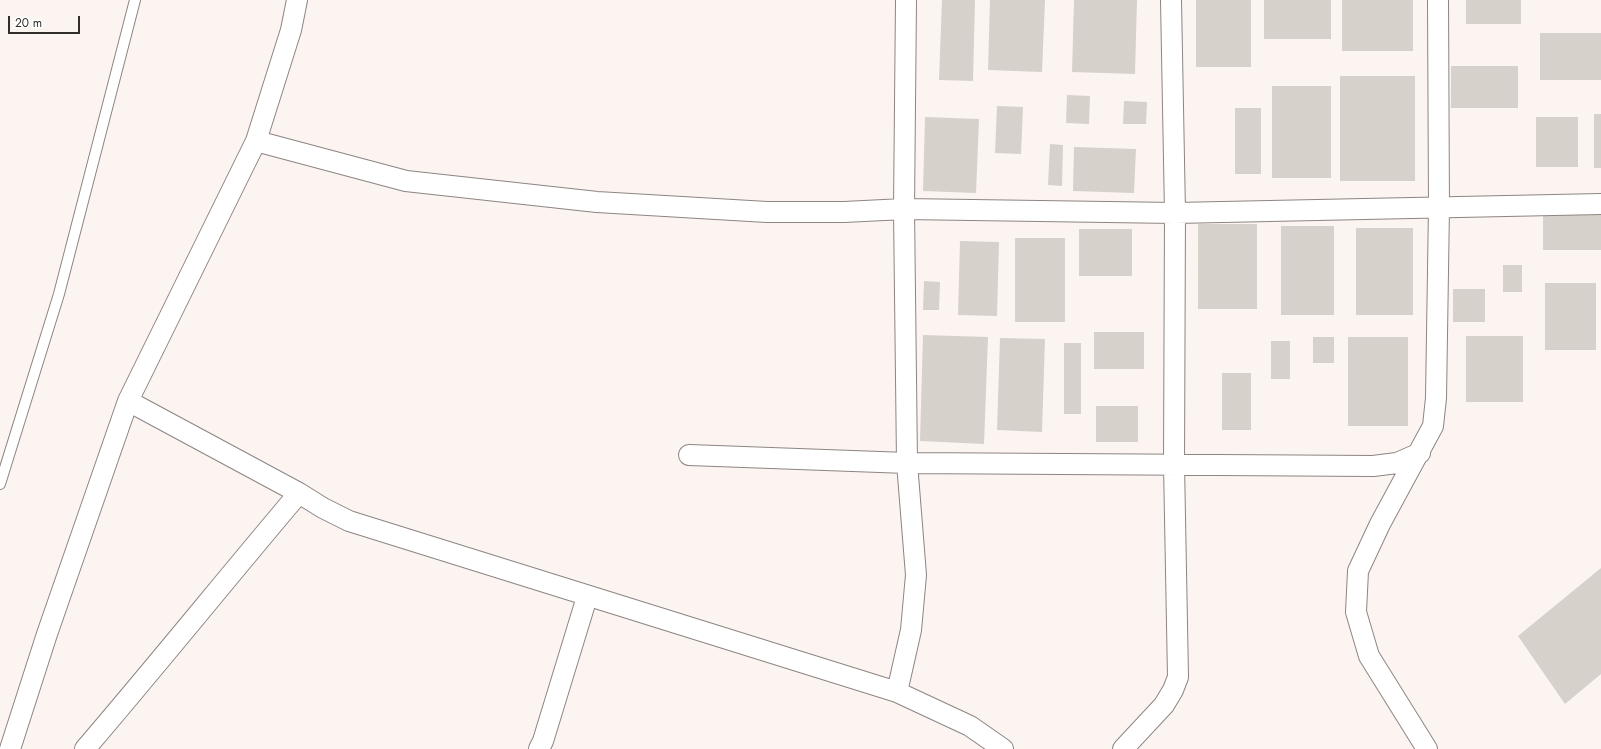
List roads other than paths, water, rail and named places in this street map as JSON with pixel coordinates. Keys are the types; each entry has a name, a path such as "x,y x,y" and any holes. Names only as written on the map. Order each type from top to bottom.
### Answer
{"street":[{"path":"10,749 47,634 128,401 256,141 291,30 297,0"},
{"path":"897,692 912,630 916,575 907,463 904,209 906,0"},
{"path":"1122,749 1164,706 1178,677 1174,464 1175,213 1172,0"},
{"path":"1426,749 1369,656 1356,612 1358,571 1380,524 1420,453 1433,426 1436,398 1439,207 1438,0"},
{"path":"256,141 406,181 597,202 768,212 844,212 904,209 1175,213 1601,204"},
{"path":"128,401 299,493 349,522 897,692 970,726 1003,749"},
{"path":"689,455 907,463 1373,466 1397,463 1420,453"},
{"path":"85,749 146,678 237,565 299,493"},
{"path":"539,749 543,741 587,596"}],"lane":[{"path":"0,484 59,294 135,0"}]}
